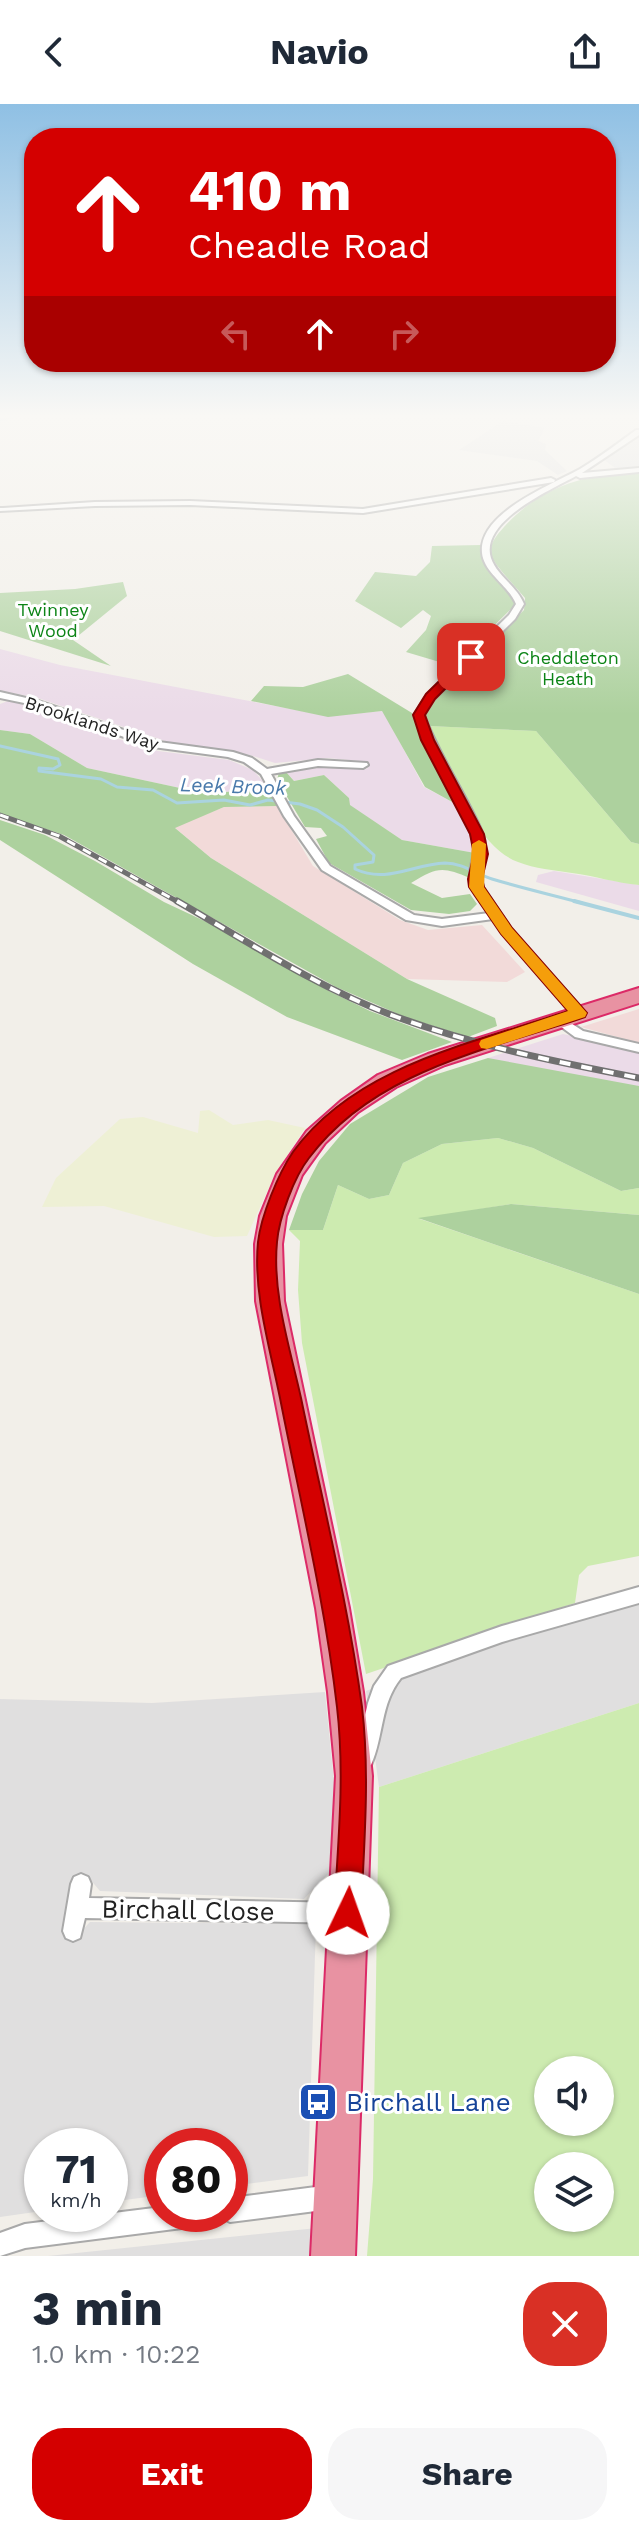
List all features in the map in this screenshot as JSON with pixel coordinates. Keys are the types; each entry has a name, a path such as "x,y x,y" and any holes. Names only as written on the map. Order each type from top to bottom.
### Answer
{"highway":[{"path":"333,2256 354,1776 350,1708 329,1585 270,1298 267,1243 273,1213 300,1156 345,1110 389,1080 417,1067 639,995"}],"street":[{"path":"511,514 491,536 485,547 486,558 509,583 520,604 512,617 430,697 419,715 428,740 477,834 481,854 476,873 496,915 579,1034 639,1048"},
{"name":"Brooklands Way","path":"0,695 32,702 157,745 241,757 265,772"},
{"path":"363,765 318,763 265,772 284,808 326,868 410,918 434,923 496,915"},
{"path":"354,1776 366,1756 377,1696 384,1682 395,1672 502,1634 639,1595"},
{"name":"Birchall Close","path":"73,1931 81,1884"},
{"name":"Birchall Close","path":"77,1908 348,1913"},
{"path":"248,2208 336,2197"},
{"path":"0,2245 25,2236 144,2221"}],"shaded area":[{"path":"0,649 60,665 328,716 383,711 424,787 454,803 473,836 475,853 402,840 349,805 349,798 324,775 294,781 286,772 334,766 367,769 369,762 328,758 275,763 250,755 171,743 35,697 0,691"},
{"path":"8,701 158,751 229,760 253,770 269,788 226,792 180,788 87,768 30,734 0,730 0,704"},
{"path":"277,806 313,866 400,920 428,930 482,925 525,972 507,982 407,979 211,858 174,827 224,807"},
{"path":"554,871 639,885 639,911 536,882 538,875"},
{"path":"639,1009 639,1043 581,1027"},
{"path":"563,1034 639,1051 639,1100 478,1067 488,1058"},
{"path":"639,1601 639,1703 379,1787 366,1691 502,1638"},
{"path":"325,1692 334,1782 331,1871 304,1899 100,1891 89,1878 73,1876 64,1937 75,1938 90,1922 316,1924 308,2176 248,2184 248,2128 144,2128 144,2197 128,2200 128,2128 24,2128 24,2214 0,2217 0,1699 152,1703"},
{"path":"317,2228 316,2256 48,2256"}],"green space":[{"name":"Cheddleton Heath","path":"517,514 639,514 639,844 631,842 536,731 429,726 425,714 436,695 524,610 525,598 491,554 493,542"},
{"path":"481,545 481,556 515,597 516,604 453,666 406,652 426,630 431,616 423,610 401,628 355,601 375,572 416,576 430,562 432,546"},
{"name":"Twinney Wood","path":"123,582 127,596 73,640 111,666 0,631 0,593 75,589"},
{"path":"348,674 412,713 454,803 425,787 382,711 328,717 251,701 264,686 303,687"},
{"path":"429,726 536,731 631,842 639,844 639,885 531,866 502,853 488,840 463,803"},
{"path":"0,730 30,734 87,768 180,788 226,792 269,788 277,806 224,807 175,828 211,858 407,979 495,1018 497,1026 468,1037 405,1017 336,987 64,835 0,814"},
{"path":"279,772 286,772 294,781 324,775 349,798 350,805 402,840 475,853 470,878 440,870 411,883 442,898 470,894 477,904 470,911 449,914 411,910 329,863 316,839 327,836 321,828 305,827 277,780"},
{"path":"0,820 45,835 164,902 228,932 329,991 370,1011 452,1042 402,1060 287,1017 193,964 0,840"},
{"path":"488,1058 639,1086 639,1188 621,1191 533,1148 498,1138 442,1144 403,1163 389,1195 369,1199 338,1185 323,1230 289,1230 302,1194 319,1161 350,1124 428,1077"},
{"path":"209,1110 233,1125 268,1120 305,1128 275,1174 247,1236 214,1237 104,1206 42,1207 56,1178 120,1119 143,1117 198,1133 200,1111"},
{"path":"498,1138 533,1148 621,1191 639,1188 639,1215 511,1204 420,1219 639,1294 639,1556 588,1566 579,1575 575,1603 366,1674 302,1343 298,1290 300,1241 289,1230 323,1230 338,1185 369,1199 389,1195 403,1163 442,1144"},
{"path":"511,1204 639,1215 639,1294 418,1218"},
{"path":"639,1703 639,2256 367,2256 373,2179 379,1787"}],"waterway":[{"name":"Leek Brook","path":"0,746 58,759 60,765 53,769 39,768 39,771 101,779 117,787 153,790 177,803 224,800 250,805 268,800 300,804 317,810 343,827 374,855 373,862 355,865 355,869 367,873 389,874 452,863 492,879 582,903"},
{"name":"Leek Brook","path":"574,901 639,918"}],"railway":[{"path":"0,815 59,836 180,903"},
{"path":"177,901 312,979 368,1006 487,1045 639,1078"}],"slow traffic":[{"path":"479,844 481,854 475,879 477,887 507,931 579,1013 487,1044"}],"place":[{"name":"Birchall Lane","path":"318,2102"}],"route":[{"path":"348,1913 354,1776 350,1708 329,1585 270,1298 267,1243 273,1213 300,1156 321,1131 365,1095 417,1067 579,1013 507,931 477,887 475,879 481,854 477,834 462,810 419,715 430,697 471,657"}]}
